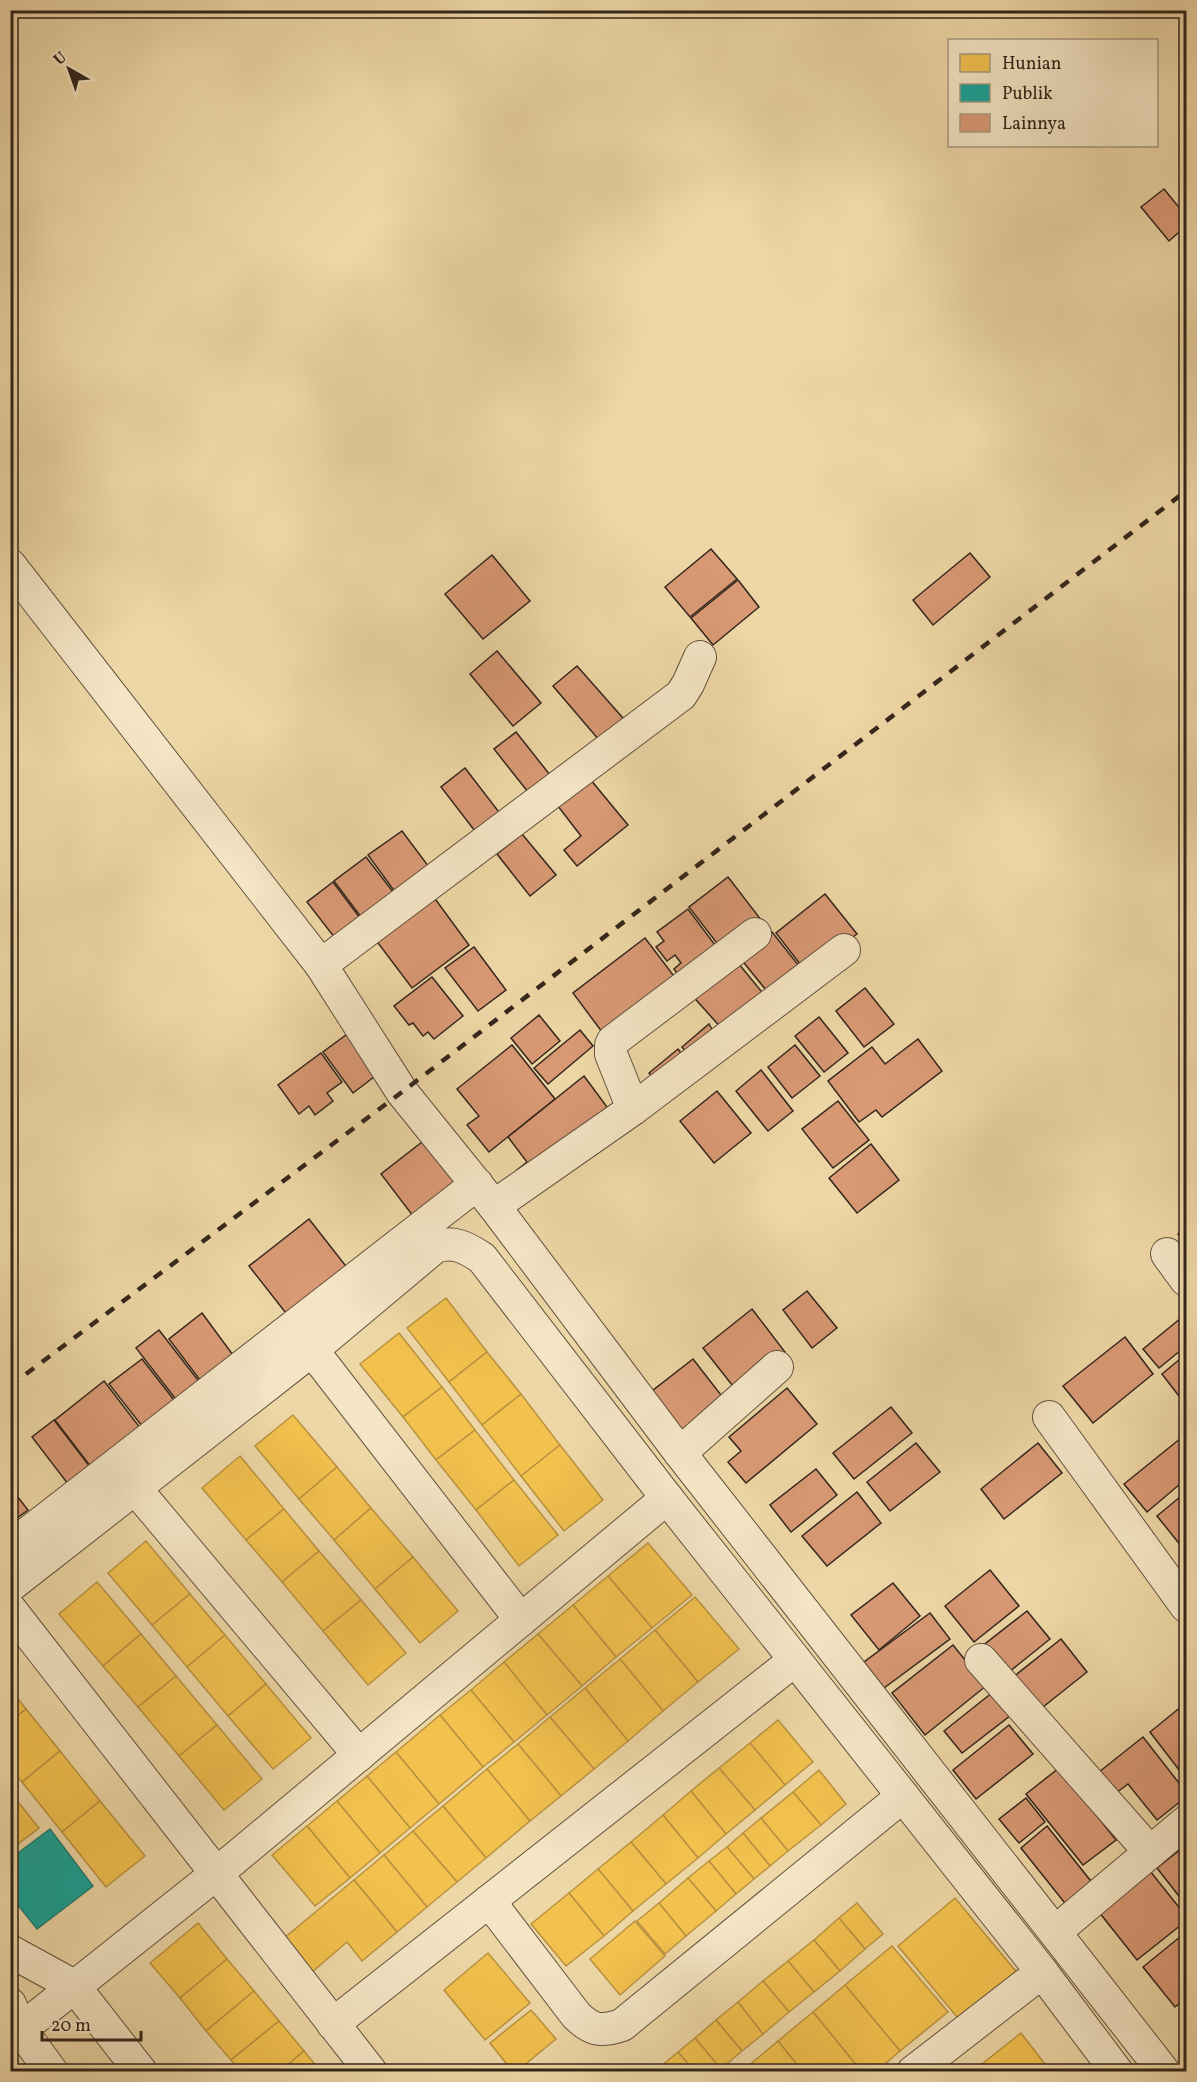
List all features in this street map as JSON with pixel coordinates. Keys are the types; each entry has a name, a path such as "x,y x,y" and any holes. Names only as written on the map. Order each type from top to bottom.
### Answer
{"street":[{"path":"10,565 321,965 402,1092 485,1195 680,1453 1164,2072"},
{"path":"321,965 681,695 700,657"},
{"path":"633,1109 611,1054 613,1041 755,934"},
{"path":"10,1547 485,1195 633,1109 844,950"},
{"path":"10,1586 312,1350 435,1247 452,1244 470,1250 482,1258 667,1498 1042,1972 1117,2072"},
{"path":"1167,1254 1186,1280"},
{"path":"312,1350 521,1620"},
{"path":"680,1453 777,1367"},
{"path":"1049,1417 1186,1606"},
{"path":"134,1487 359,1755"},
{"path":"52,2072 14,2024 74,1986 216,1874 667,1498"},
{"path":"10,1609 371,2072"},
{"path":"333,2024 795,1660"},
{"path":"981,1660 1150,1851"},
{"path":"489,1901 576,2015 594,2029 608,2029 622,2025 903,1796"},
{"path":"1055,1932 1186,1822"},
{"path":"10,1951 74,1986 141,2072"},
{"path":"913,2072 1042,1972"}],"building: Hunian":[{"path":"446,1298 487,1352 449,1382 407,1328"},
{"path":"399,1333 442,1387 403,1417 360,1364"},
{"path":"487,1352 521,1394 482,1425 449,1382"},
{"path":"442,1387 475,1430 436,1460 403,1417"},
{"path":"521,1394 560,1445 521,1476 482,1425"},
{"path":"293,1415 337,1467 299,1499 255,1446"},
{"path":"475,1430 514,1480 476,1510 436,1460"},
{"path":"560,1445 603,1500 564,1531 521,1476"},
{"path":"240,1456 284,1509 246,1540 202,1488"},
{"path":"337,1467 371,1508 334,1540 299,1499"},
{"path":"514,1480 558,1535 519,1566 476,1510"},
{"path":"371,1508 413,1557 375,1589 334,1540"},
{"path":"284,1509 319,1551 282,1582 246,1540"},
{"path":"146,1541 190,1594 152,1625 108,1573"},
{"path":"648,1543 692,1595 652,1628 608,1576"},
{"path":"319,1551 361,1600 323,1631 282,1582"},
{"path":"413,1557 458,1611 420,1643 375,1589"},
{"path":"608,1576 652,1628 616,1657 573,1605"},
{"path":"97,1582 141,1634 103,1666 59,1614"},
{"path":"190,1594 225,1635 187,1667 152,1625"},
{"path":"695,1597 739,1649 698,1682 655,1630"},
{"path":"361,1600 406,1653 368,1685 323,1631"},
{"path":"573,1605 616,1657 582,1686 538,1634"},
{"path":"655,1630 698,1682 663,1711 620,1659"},
{"path":"141,1634 176,1676 138,1707 103,1666"},
{"path":"538,1634 582,1686 547,1715 504,1662"},
{"path":"225,1635 266,1684 228,1716 187,1667"},
{"path":"620,1659 663,1711 628,1741 585,1688"},
{"path":"504,1662 547,1715 514,1742 471,1690"},
{"path":"176,1676 217,1725 179,1756 138,1707"},
{"path":"266,1684 311,1738 273,1769 228,1716"},
{"path":"585,1688 628,1741 594,1769 550,1717"},
{"path":"10,1689 26,1709 10,1722"},
{"path":"471,1690 514,1742 483,1767 440,1715"},
{"path":"26,1709 60,1751 22,1782 10,1768 10,1722"},
{"path":"440,1715 483,1767 439,1804 396,1752"},
{"path":"550,1717 594,1769 561,1796 518,1744"},
{"path":"778,1720 813,1762 785,1785 750,1743"},
{"path":"217,1725 262,1779 224,1810 179,1756"},
{"path":"750,1743 785,1785 755,1810 719,1768"},
{"path":"518,1744 561,1796 530,1821 487,1769"},
{"path":"60,1751 100,1801 62,1832 22,1782"},
{"path":"396,1752 439,1804 410,1828 367,1776"},
{"path":"719,1768 755,1810 726,1834 691,1791"},
{"path":"487,1769 530,1821 486,1858 443,1806"},
{"path":"819,1770 846,1804 821,1825 793,1792"},
{"path":"367,1776 410,1828 380,1853 337,1801"},
{"path":"691,1791 726,1834 698,1858 663,1815"},
{"path":"793,1792 821,1825 788,1851 761,1818"},
{"path":"10,1794 39,1828 10,1850"},
{"path":"100,1801 145,1856 106,1887 62,1832"},
{"path":"337,1801 380,1853 350,1878 307,1826"},
{"path":"443,1806 486,1858 457,1882 413,1831"},
{"path":"663,1815 698,1858 666,1884 631,1842"},
{"path":"761,1818 788,1851 770,1866 743,1833"},
{"path":"307,1826 350,1878 315,1906 272,1855"},
{"path":"413,1831 457,1882 427,1907 384,1855"},
{"path":"743,1833 770,1866 754,1879 727,1847"},
{"path":"631,1842 666,1884 633,1911 598,1869"},
{"path":"727,1847 754,1879 736,1894 709,1861"},
{"path":"384,1855 427,1907 397,1932 354,1880"},
{"path":"709,1861 736,1894 716,1911 688,1878"},
{"path":"598,1869 633,1911 604,1936 569,1893"},
{"path":"688,1878 716,1911 686,1936 659,1903"},
{"path":"354,1880 397,1932 362,1961 347,1942 311,1973 283,1939"},
{"path":"569,1893 604,1936 566,1966 531,1924"},
{"path":"955,1898 1019,1975 962,2023 898,1946"},
{"path":"659,1903 686,1936 665,1954 637,1921"},
{"path":"857,1903 883,1934 865,1949 839,1918"},
{"path":"839,1918 865,1949 840,1971 814,1940"},
{"path":"635,1921 665,1956 620,1995 590,1959"},
{"path":"198,1923 227,1959 180,1998 150,1963"},
{"path":"814,1940 840,1971 814,1992 788,1961"},
{"path":"892,1946 948,2012 900,2051 845,1985"},
{"path":"488,1953 530,2003 485,2040 444,1990"},
{"path":"227,1959 254,1991 206,2031 180,1998"},
{"path":"788,1961 814,1992 789,2012 763,1981"},
{"path":"763,1981 789,2012 763,2034 738,2002"},
{"path":"845,1985 900,2051 876,2072 862,2072 813,2012"},
{"path":"254,1991 279,2021 231,2060 206,2031"},
{"path":"738,2002 763,2034 742,2051 716,2020"},
{"path":"531,2010 556,2039 516,2072 513,2072 490,2043"},
{"path":"813,2012 862,2072 803,2072 778,2041"},
{"path":"716,2020 742,2051 721,2069 695,2038"},
{"path":"279,2021 304,2051 279,2072 240,2072 231,2060"},
{"path":"1021,2033 1051,2072 979,2072 977,2068"},
{"path":"695,2038 721,2069 718,2072 695,2072 678,2052"},
{"path":"778,2041 803,2072 741,2072"},
{"path":"304,2051 321,2072 279,2072"},
{"path":"678,2052 695,2072 664,2072 660,2067"}],"building: Publik":[{"path":"50,1829 93,1886 37,1929 10,1895 10,1859"}],"building: Lainnya":[{"path":"1164,189 1186,216 1186,226 1169,241 1141,207"},
{"path":"711,549 737,579 690,617 665,587"},
{"path":"970,553 990,577 933,625 913,600"},
{"path":"492,555 530,601 483,639 445,594"},
{"path":"738,580 759,607 713,645 691,618"},
{"path":"497,651 541,703 513,726 470,674"},
{"path":"577,666 630,726 605,747 553,686"},
{"path":"516,732 554,780 532,797 494,749"},
{"path":"465,768 502,816 478,835 441,787"},
{"path":"590,779 628,825 577,866 564,850 581,836 557,805"},
{"path":"402,831 432,871 398,896 368,855"},
{"path":"522,834 556,875 530,896 497,854"},
{"path":"366,857 397,897 364,921 334,881"},
{"path":"728,877 762,921 723,951 689,907"},
{"path":"333,882 363,922 338,942 307,902"},
{"path":"825,894 857,934 807,973 776,933"},
{"path":"433,896 469,945 412,988 375,939"},
{"path":"688,909 721,953 683,982 674,969 681,963 675,955 667,961 656,947 664,941 657,932"},
{"path":"772,932 807,976 775,1001 740,958"},
{"path":"645,938 680,984 608,1040 573,993"},
{"path":"474,947 506,990 478,1011 445,968"},
{"path":"734,958 766,997 723,1030 690,993"},
{"path":"432,977 463,1016 434,1039 428,1032 423,1036 413,1023 409,1025 394,1006"},
{"path":"865,988 894,1024 864,1047 836,1011"},
{"path":"539,1015 560,1041 532,1064 511,1038"},
{"path":"819,1017 848,1053 824,1072 795,1036"},
{"path":"709,1024 718,1040 693,1060 682,1047"},
{"path":"354,1029 383,1070 353,1093 323,1052"},
{"path":"580,1030 593,1046 548,1084 534,1068"},
{"path":"918,1039 942,1071 882,1117 876,1110 859,1122 828,1081 872,1047 885,1064"},
{"path":"512,1045 555,1099 489,1152 467,1125 479,1116 457,1089"},
{"path":"795,1045 820,1076 792,1098 768,1067"},
{"path":"678,1049 689,1064 660,1086 649,1073"},
{"path":"321,1053 342,1082 327,1093 333,1101 315,1115 309,1106 299,1114 278,1085"},
{"path":"761,1070 793,1111 768,1131 736,1091"},
{"path":"584,1076 610,1111 524,1174 517,1170 527,1162 508,1137"},
{"path":"717,1091 751,1133 714,1163 680,1121"},
{"path":"838,1101 869,1140 833,1168 802,1129"},
{"path":"422,1142 455,1183 413,1216 381,1174"},
{"path":"871,1144 899,1180 857,1213 829,1178"},
{"path":"309,1219 349,1270 289,1317 249,1266"},
{"path":"1186,1227 1186,1245 1178,1234"},
{"path":"807,1291 837,1328 812,1348 783,1310"},
{"path":"752,1309 785,1352 736,1390 703,1348"},
{"path":"202,1313 233,1355 200,1380 169,1339"},
{"path":"1186,1314 1186,1346 1159,1368 1143,1349"},
{"path":"159,1330 201,1384 178,1402 136,1348"},
{"path":"1125,1337 1153,1374 1093,1423 1063,1386"},
{"path":"1186,1354 1186,1405 1162,1374"},
{"path":"142,1359 174,1400 142,1426 109,1384"},
{"path":"693,1359 728,1404 686,1435 652,1391"},
{"path":"104,1381 141,1429 91,1467 55,1420"},
{"path":"787,1388 817,1424 746,1483 728,1462 741,1451 729,1437"},
{"path":"891,1407 912,1433 854,1479 833,1453"},
{"path":"54,1420 90,1467 68,1484 32,1437"},
{"path":"1186,1434 1186,1479 1147,1512 1124,1484"},
{"path":"916,1443 940,1472 890,1511 867,1482"},
{"path":"1038,1443 1062,1473 1004,1519 981,1489"},
{"path":"816,1469 837,1495 791,1532 770,1505"},
{"path":"10,1487 28,1510 10,1523"},
{"path":"857,1492 881,1523 827,1566 802,1536"},
{"path":"1186,1492 1186,1552 1157,1516"},
{"path":"990,1570 1019,1606 974,1642 945,1606"},
{"path":"893,1583 920,1616 879,1650 851,1615"},
{"path":"1027,1611 1050,1639 1004,1676 981,1647"},
{"path":"930,1613 950,1639 884,1688 864,1662"},
{"path":"1061,1639 1087,1672 1038,1711 1012,1678"},
{"path":"953,1645 986,1686 925,1735 892,1693"},
{"path":"993,1692 1011,1715 962,1753 944,1731"},
{"path":"1182,1706 1186,1712 1186,1779 1150,1732"},
{"path":"1009,1725 1033,1754 976,1799 953,1770"},
{"path":"1143,1737 1186,1792 1186,1797 1157,1820 1128,1784 1116,1793 1099,1772"},
{"path":"1059,1768 1116,1840 1083,1865 1026,1794"},
{"path":"1026,1798 1045,1822 1019,1843 999,1819"},
{"path":"1047,1826 1094,1885 1068,1907 1021,1848"},
{"path":"1181,1849 1186,1856 1186,1905 1157,1868"},
{"path":"1150,1871 1186,1916 1186,1921 1137,1960 1099,1912"},
{"path":"1186,1932 1186,1998 1175,2007 1143,1967"}],"railway":[{"path":"10,1386 402,1092 1186,491"}]}
